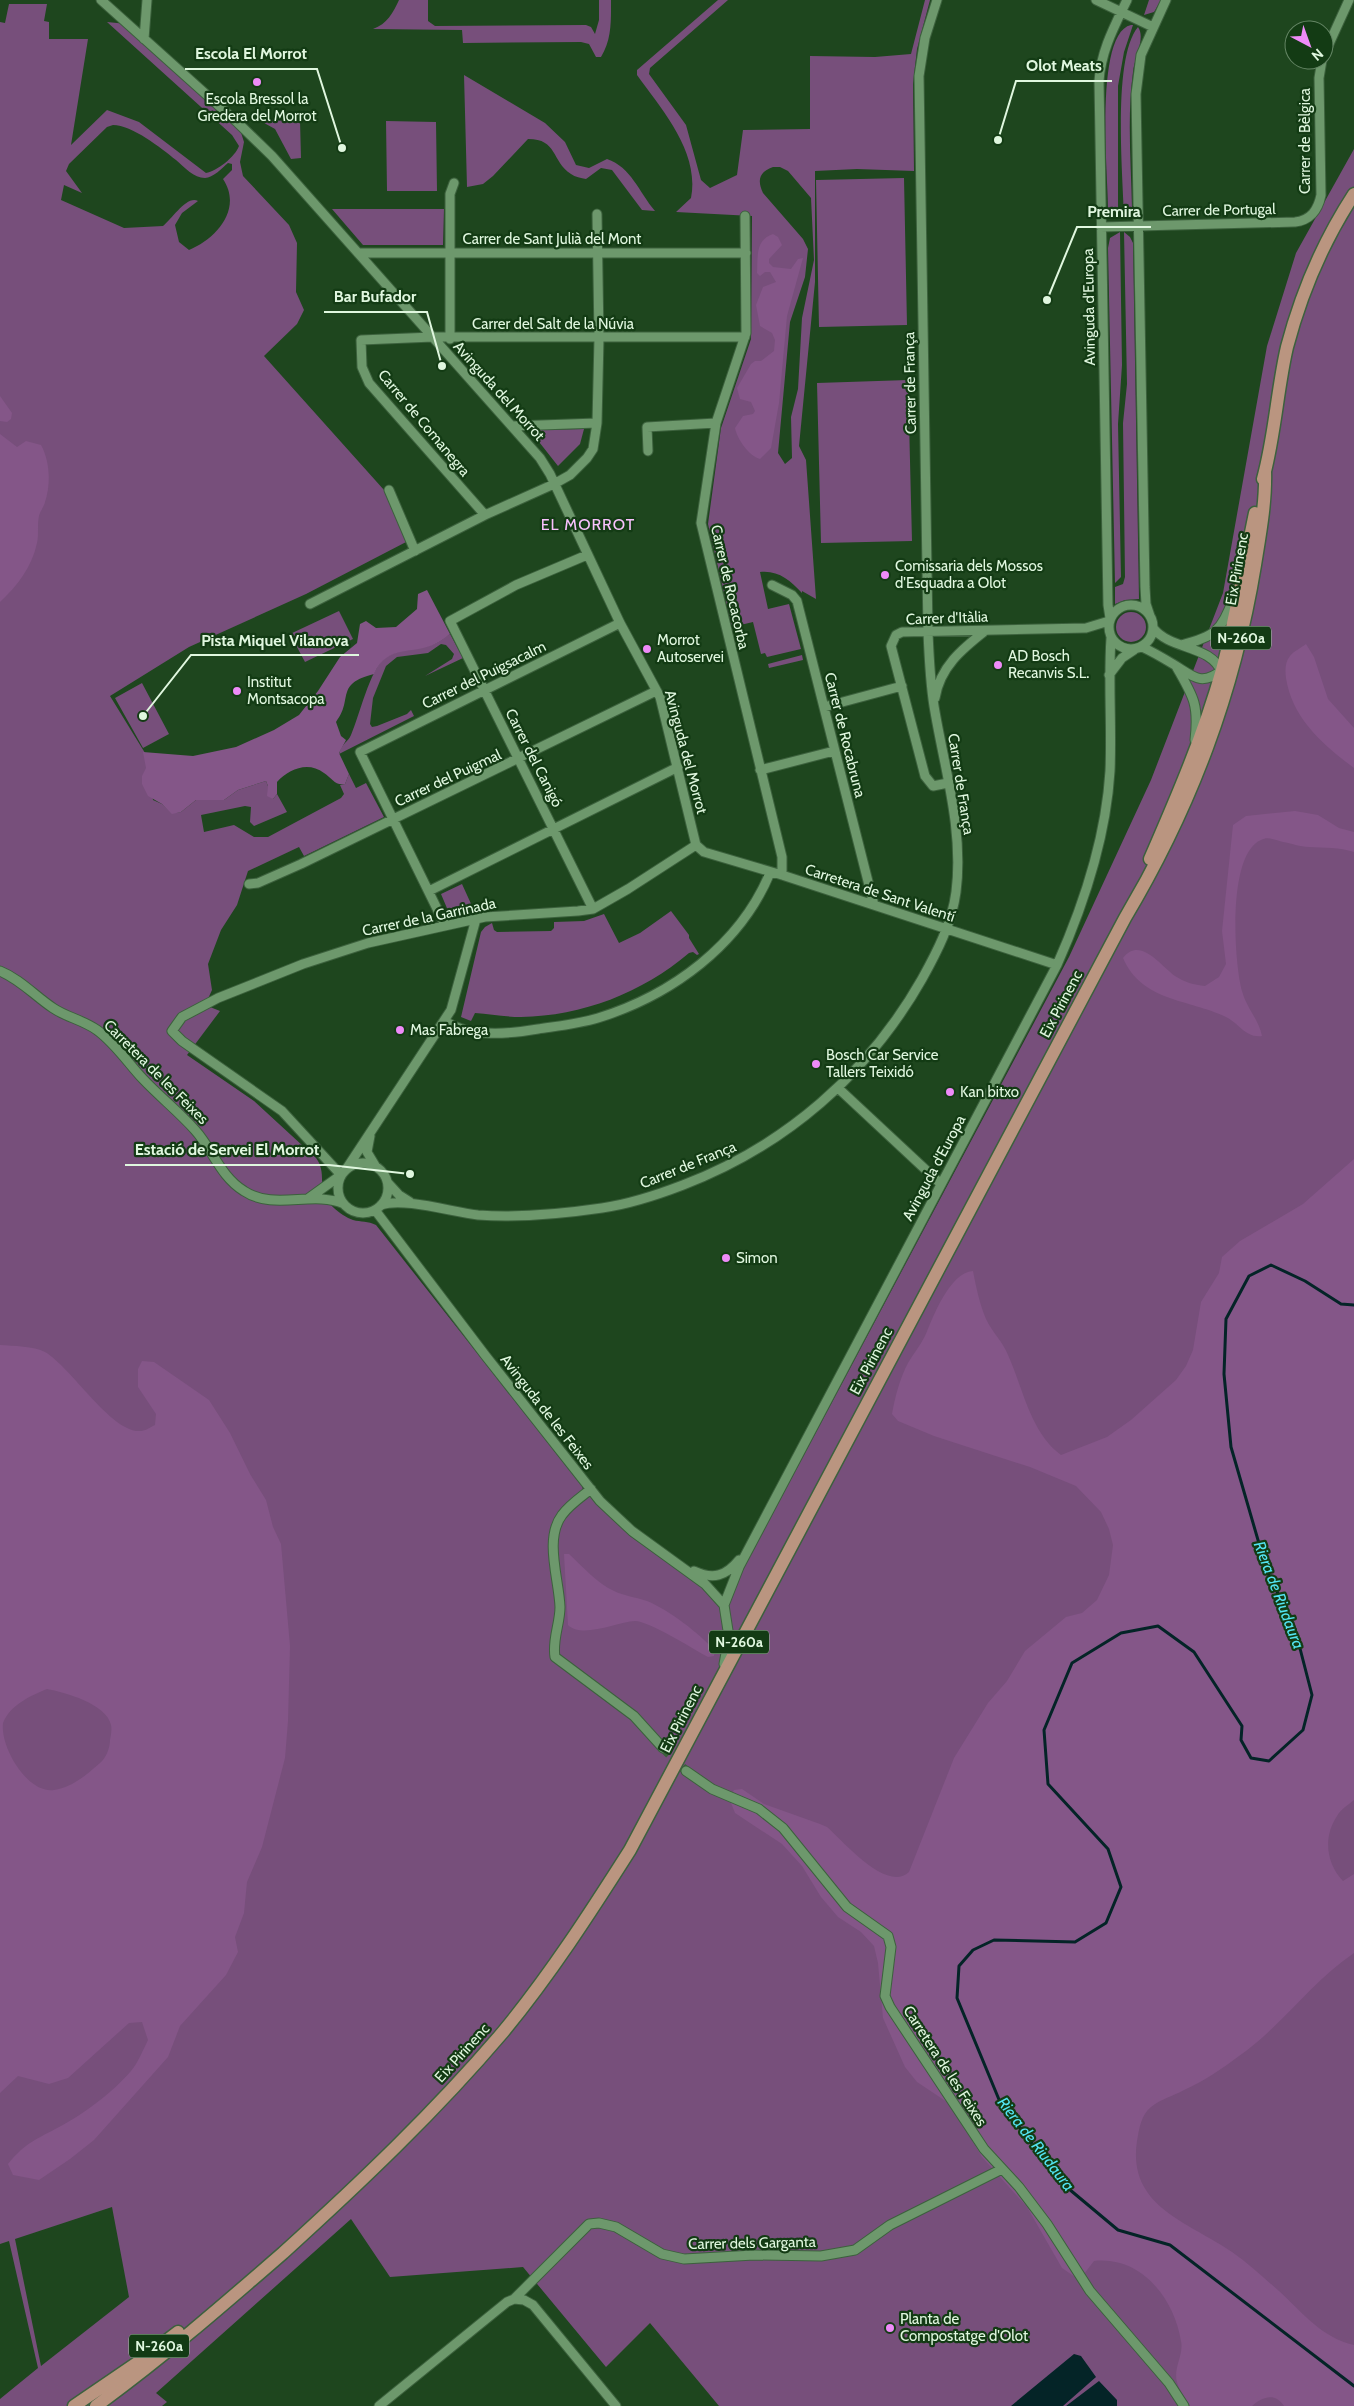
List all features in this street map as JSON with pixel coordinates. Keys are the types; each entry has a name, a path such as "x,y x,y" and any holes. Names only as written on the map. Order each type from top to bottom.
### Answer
{"main road":[{"name":"Eix Pirinenc","path":"1125,918 1193,755 1222,671 1265,471 1287,347 1299,308 1328,240 1354,194"},
{"name":"Eix Pirinenc","path":"96,2406 152,2363 244,2287 337,2204 413,2131 465,2075 531,1997 568,1946 630,1850 1125,918 1154,868 1187,798 1220,714 1234,667 1258,548 1266,489 1265,471"},
{"name":"N-260a","path":"74,2406 140,2361 197,2317 244,2287"},
{"name":"N-260a","path":"110,2406 132,2387 152,2363"}],"street":[{"name":"Avinguda del Morrot","path":"102,0 238,122 280,165 540,458 620,623 656,691 678,767 696,845"},
{"path":"144,39 147,0"},
{"name":"Carrer de França","path":"378,1207 397,1202 479,1215 524,1216 606,1208 637,1201 688,1183 756,1151 788,1129 838,1088 875,1048 899,1016 926,972 946,930 953,907 957,879 956,836 934,706 928,632 919,84 925,38 937,0"},
{"path":"1096,0 1153,27"},
{"name":"Avinguda d'Europa","path":"1110,620 1108,605 1098,97 1100,67 1107,42 1127,0"},
{"path":"1166,0 1141,55 1136,94 1146,604 1154,628 1159,635 1212,658 1222,671 1223,681 1186,790 1187,798"},
{"path":"1334,33 1349,0"},
{"name":"Carrer de Bèlgica","path":"1308,218 1317,208 1321,194 1320,70"},
{"path":"450,339 450,194 454,183"},
{"path":"310,604 485,515 554,484 575,471 587,458 593,449 597,423 599,338 597,214"},
{"name":"Carrer de Rocacorba","path":"745,216 746,337 716,423 701,514 702,530 782,857 782,875"},
{"name":"Carrer de Portugal","path":"1101,227 1295,222 1308,218"},
{"name":"Carrer de Sant Julià del Mont","path":"358,253 746,253"},
{"name":"Carrer del Salt de la Núvia","path":"361,340 746,337"},
{"name":"Carrer de Comanegra","path":"361,340 361,358 369,383 485,515"},
{"path":"513,426 597,423"},
{"path":"648,451 647,427 716,423"},
{"path":"389,490 415,551"},
{"path":"1150,616 1138,606 1130,605 1115,611 1110,620 1110,636 1121,648 1138,648 1176,666 1193,678 1204,680 1213,677 1228,664 1251,561 1258,548"},
{"name":"Carrer del Canigó","path":"587,554 516,585 450,621 593,909"},
{"path":"1181,645 1200,641 1212,635 1220,627 1226,620 1243,573"},
{"name":"Carrer de Rocabruna","path":"772,585 792,595 796,601 874,905"},
{"name":"Carrer d'Itàlia","path":"948,783 933,786 926,780 891,646 892,640 896,635 902,632 1086,628 1110,620"},
{"name":"Carrer del Puigsacalm","path":"394,818 360,752 620,623"},
{"name":"Carrer d'Itàlia","path":"1086,628 1110,636"},
{"path":"1109,675 1122,658 1148,642 1154,628"},
{"path":"934,706 940,682 948,665 958,653 986,630"},
{"name":"Avinguda d'Europa","path":"717,1684 728,1648 728,1623 724,1605 735,1575 1057,965 1083,900 1102,833 1110,771 1110,636"},
{"path":"1176,666 1194,698 1198,713 1193,755"},
{"path":"824,707 902,686"},
{"name":"Carrer del Puigmal","path":"249,884 258,883 301,864 656,691"},
{"path":"760,770 834,751"},
{"path":"429,891 678,767"},
{"path":"394,818 445,925"},
{"name":"Carretera de Sant Valentí","path":"696,845 704,852 782,875 1057,965"},
{"name":"Carrer de la Garrinada","path":"343,1173 282,1111 182,1041 172,1030 182,1017 218,998 343,950 445,925 496,915 578,912 593,909 635,885 696,845"},
{"path":"445,1021 454,1027 475,1031 516,1033 582,1022 630,1006 700,966 711,956 753,907 770,873"},
{"path":"309,1198 343,1173 357,1164 370,1164 384,1174 388,1183 387,1195 378,1207 369,1212 356,1212 344,1204 338,1190 343,1173 445,1021 457,996 476,919"},
{"name":"Carretera de les Feixes","path":"0,971 9,975 54,1009 83,1021 107,1038 143,1080 194,1128 222,1170 253,1197 264,1199 309,1198 334,1200 344,1204"},
{"path":"838,1088 941,1184"},
{"path":"373,1128 368,1140 368,1152 376,1167"},
{"name":"Carrer de França","path":"388,1183 399,1195 420,1206"},
{"name":"Avinguda de les Feixes","path":"378,1207 591,1489 632,1531 705,1584 724,1605"},
{"path":"591,1489 563,1513 558,1520 554,1547 560,1609 554,1644 555,1657 634,1716 663,1748"},
{"name":"Avinguda d'Europa","path":"682,1566 709,1577 725,1574 735,1565 752,1542"},
{"name":"Carretera de les Feixes","path":"686,1771 712,1789 759,1809 783,1828 846,1907 888,1936 891,1947 885,1996 887,2000 984,2149 1018,2187 1047,2224 1090,2291 1169,2383 1184,2406"},
{"name":"Carrer dels Garganta","path":"379,2406 507,2302 514,2300 589,2224 600,2223 616,2227 662,2254 684,2259 754,2255 821,2256 855,2250 890,2225 1002,2169"},
{"path":"514,2300 524,2300 533,2305 616,2406"}],"shaded area":[{"path":"399,0 428,0 428,21 435,26 586,25 591,27 595,34 599,20 599,0 611,0 610,29 605,50 601,57 596,57 589,44 581,42 463,43 462,30 373,29 389,18"},
{"path":"718,0 728,0 650,68 649,74 686,125 701,180 710,188 737,175 743,130 810,129 810,56 875,57 911,54 925,0 930,0 917,49 913,84 914,171 857,169 815,171 815,282 799,446 806,460 816,599 802,591 802,593 788,580 778,574 760,572 768,609 789,604 801,649 767,657 765,653 761,654 753,622 732,627 708,524 721,428 751,339 752,216 676,212 691,198 690,164 677,132 637,75 637,70","holes":["773,167 780,167 788,171 811,198 814,260 802,318 798,389 791,417 792,458 785,464 778,453 790,322 805,277 808,249 803,239 763,193 761,188 760,177 762,174"]},
{"path":"1149,0 1161,0 1154,12 1144,15"},
{"path":"9,4 47,4 44,21 49,22 49,39 88,39 71,145 107,110 139,122 206,173 225,163 234,155 239,146 232,135 107,22 127,24 238,123 244,142 240,162 243,176 289,225 297,243 296,292 304,310 297,324 264,356 384,490 408,541 306,594 189,647 110,696 145,753 153,800 162,804 172,813 181,812 196,800 224,800 238,790 266,781 273,799 277,794 287,812 254,826 250,822 251,807 245,806 201,815 204,832 234,825 254,837 268,837 341,798 344,794 340,785 345,784 349,774 356,788 366,783 384,817 304,856 299,847 248,871 237,905 221,930 208,964 212,990 207,1001 210,1007 220,1011 187,1055 254,1101 316,1158 321,1169 322,1188 325,1198 348,1218 376,1225 582,1486 585,1498 590,1496 630,1536 690,1578 724,1605 1069,957 1151,780 1223,593 1267,346 1296,253 1354,149 1354,2406 719,2406 650,2323 606,2367 523,2267 390,2277 351,2219 156,2393 167,2402 162,2406 0,2406 0,2399 38,2368 9,2241 0,2244 0,22 5,23","holes":["113,125 129,129 146,138 170,155 189,172 201,178 211,176 228,163 232,164 232,170 223,179 230,201 228,212 224,222 217,231 189,250 179,242 175,225 182,213 198,201 194,200 184,204 163,226 124,228 61,200 64,185 82,193 66,171 69,164 107,127","112,2207 129,2297 41,2366 15,2239"]},
{"path":"1133,25 1124,52 1118,86 1118,219 1111,214 1108,208 1107,78 1112,52 1119,34"},
{"path":"1138,27 1141,37 1133,72 1130,106 1132,208 1128,216 1124,218 1121,147 1122,90 1130,42"},
{"path":"464,75 545,123 565,142 576,165 589,168 607,159 615,163 629,174 655,211 642,210 612,170 601,168 586,179 574,176 560,163 550,147 538,140 528,139 483,184 467,187"},
{"path":"257,119 300,120 301,158 291,159 275,129"},
{"path":"386,121 436,122 437,191 387,191"},
{"path":"904,178 907,325 819,327 816,180"},
{"path":"332,209 444,209 443,245 363,245"},
{"path":"1120,232 1122,365 1118,424 1121,577 1115,583 1108,248 1110,238"},
{"path":"1124,232 1133,243 1139,599 1125,600 1115,604 1115,587 1123,584 1125,577 1123,423 1127,384"},
{"path":"773,234 778,237 782,245 769,259 769,263 773,267 791,269 798,259 803,258 787,316 779,403 771,448 760,459 748,451 736,432 735,428 743,416 753,414 755,411 751,402 740,399 737,388 751,364 755,361 761,361 774,351 775,340 772,333 760,326 756,305 763,287 776,282 770,272 765,272 760,276 757,273 760,245 763,240"},
{"path":"908,380 912,541 821,543 817,383"},
{"path":"0,396 12,413 11,419 7,422 0,421"},
{"path":"584,429 580,444 558,466 532,433 534,430"},
{"path":"0,434 17,447 26,441 41,445 48,465 49,480 47,495 39,516 38,540 32,560 18,583 0,602"},
{"path":"427,590 450,634 428,647 393,654 380,664 374,674 354,682 349,688 341,714 336,722 341,736 346,740 339,753 349,774 345,784 336,783 318,769 299,768 287,773 277,782 277,794 273,799 267,796 268,786 266,781 238,790 224,800 196,800 181,812 172,814 162,804 148,796 142,784 142,776 146,768 143,752 193,756 236,747 274,730 299,715 318,691 340,657 357,643 360,624 366,621 376,628 396,627 417,609 418,594"},
{"path":"339,611 353,639 305,662 290,634"},
{"path":"1131,612 1142,616 1146,627 1142,638 1131,642 1120,638 1116,627 1120,616"},
{"path":"450,634 463,658 425,676 452,659 454,654 446,645 441,644 428,653 397,657 386,666 373,698 370,724 372,727 377,726 407,714 411,710 414,716 339,754 351,735 374,672 385,658 402,651 434,644"},
{"path":"1306,644 1314,657 1328,699 1354,728 1354,768 1320,740 1302,718 1289,692 1286,675 1288,658"},
{"path":"802,655 803,660 769,668 768,664"},
{"path":"142,683 169,734 143,748 115,698"},
{"path":"1295,811 1318,815 1339,828 1354,832 1354,852 1337,848 1302,846 1269,838 1261,840 1250,849 1243,865 1238,886 1236,910 1237,957 1242,991 1262,1036 1251,1035 1226,1017 1168,997 1142,983 1131,972 1123,958 1136,950 1150,955 1175,976 1189,983 1205,986 1219,977 1226,964 1222,931 1233,825 1246,816"},
{"path":"462,884 472,906 449,913 441,894"},
{"path":"671,911 689,935 699,954 689,953 652,980 631,991 589,1007 544,1016 509,1017 475,1013 471,1021 461,1017 481,932 492,923 494,930 497,932 551,931 554,928 554,922 584,921 604,914 619,943 640,933"},
{"path":"1354,1159 1354,1800 1337,1816 1330,1832 1328,1850 1333,1866 1343,1881 1354,1874 1354,1953 1324,1977 1269,2032 1233,2061 1213,2074 1151,2107 1143,2118 1139,2132 1136,2163 1142,2182 1151,2197 1165,2210 1238,2257 1322,2330 1332,2337 1354,2345 1354,2406 1284,2406 1277,2399 1268,2397 1252,2406 1190,2406 1177,2382 1176,2372 1182,2346 1177,2325 1163,2295 1140,2273 1126,2265 1111,2261 1094,2261 1084,2274 1075,2277 1062,2268 1027,2207 982,2157 950,2104 917,2082 905,2067 883,2018 878,1963 874,1946 861,1932 838,1917 821,1897 802,1866 782,1844 735,1813 729,1798 734,1790 742,1789 764,1804 827,1827 866,1863 878,1871 889,1876 900,1877 909,1872 954,1758 988,1703 1007,1681 1025,1651 1066,1617 1082,1613 1097,1600 1109,1575 1113,1545 1109,1529 1101,1512 1076,1486 1030,1467 934,1436 898,1421 892,1414 905,1369 925,1336 943,1297 956,1279 973,1271 978,1296 986,1319 1006,1350 1028,1409 1042,1434 1061,1455 1107,1437 1131,1420 1176,1380 1186,1366 1193,1350 1201,1302 1219,1273 1222,1257 1240,1241 1303,1204"},
{"path":"0,1345 29,1347 45,1352 56,1360 105,1412 130,1429 143,1431 155,1425 156,1414 138,1387 138,1369 142,1361 154,1362 209,1400 230,1433 250,1474 266,1500 273,1527 281,1544 290,1646 285,1758 262,1847 247,1882 244,1913 235,1937 238,1952 226,1975 180,2026 168,2057 94,2140 39,2180 13,2175 8,2164 26,2146 70,2121 124,2079 136,2064 148,2040 142,2022 129,2023 68,2078 49,2084 18,2076 0,2093","holes":["47,1689 74,1696 93,1705 102,1711 111,1725 110,1743 106,1756 102,1761 73,1783 54,1790 44,1789 35,1785 26,1777 11,1756 3,1733 3,1723 10,1711 16,1706"]},
{"path":"564,1554 569,1554 608,1588 647,1601 674,1616 715,1651 714,1656 708,1657 642,1622 628,1622 591,1630 574,1629 568,1625"}],"water":[{"path":"1074,2354 1081,2356 1096,2377 1063,2406 1011,2406"},
{"path":"1099,2381 1117,2400 1117,2406 1066,2406"}],"waterway":[{"name":"Riera de Riudaura","path":"1354,1305 1341,1304 1305,1281 1271,1265 1249,1276 1226,1319 1224,1374 1231,1447 1267,1571 1295,1629 1312,1695 1303,1730 1269,1761 1251,1758 1241,1740 1242,1726 1194,1652 1158,1626 1121,1633 1072,1663 1044,1730 1048,1784 1108,1849 1121,1887 1106,1923 1075,1942 994,1940 973,1950 959,1966 957,1998 1000,2102 1063,2184 1118,2230 1170,2245 1354,2386"}],"tunnel":[{"path":"663,1748 686,1771"}],"place":[{"name":"Escola Bressol la Gredera del Morrot","path":"257,82"},
{"name":"Olot Meats","path":"998,140"},
{"name":"Escola El Morrot","path":"342,148"},
{"name":"Premira","path":"1047,300"},
{"name":"Bar Bufador","path":"442,366"},
{"name":"Comissaria dels Mossos d'Esquadra a Olot","path":"885,575"},
{"name":"Morrot Autoservei","path":"647,649"},
{"name":"AD Bosch Recanvis S.L.","path":"998,665"},
{"name":"Institut Montsacopa","path":"237,691"},
{"name":"Pista Miquel Vilanova","path":"143,716"},
{"name":"Mas Fabrega","path":"400,1030"},
{"name":"Bosch Car Service Tallers Teixidó","path":"816,1064"},
{"name":"Kan bitxo","path":"950,1092"},
{"name":"Estació de Servei El Morrot","path":"410,1174"},
{"name":"Simon","path":"726,1258"},
{"name":"Planta de Compostatge d'Olot","path":"890,2328"}],"district":[{"name":"EL MORROT","path":"588,524"}]}
